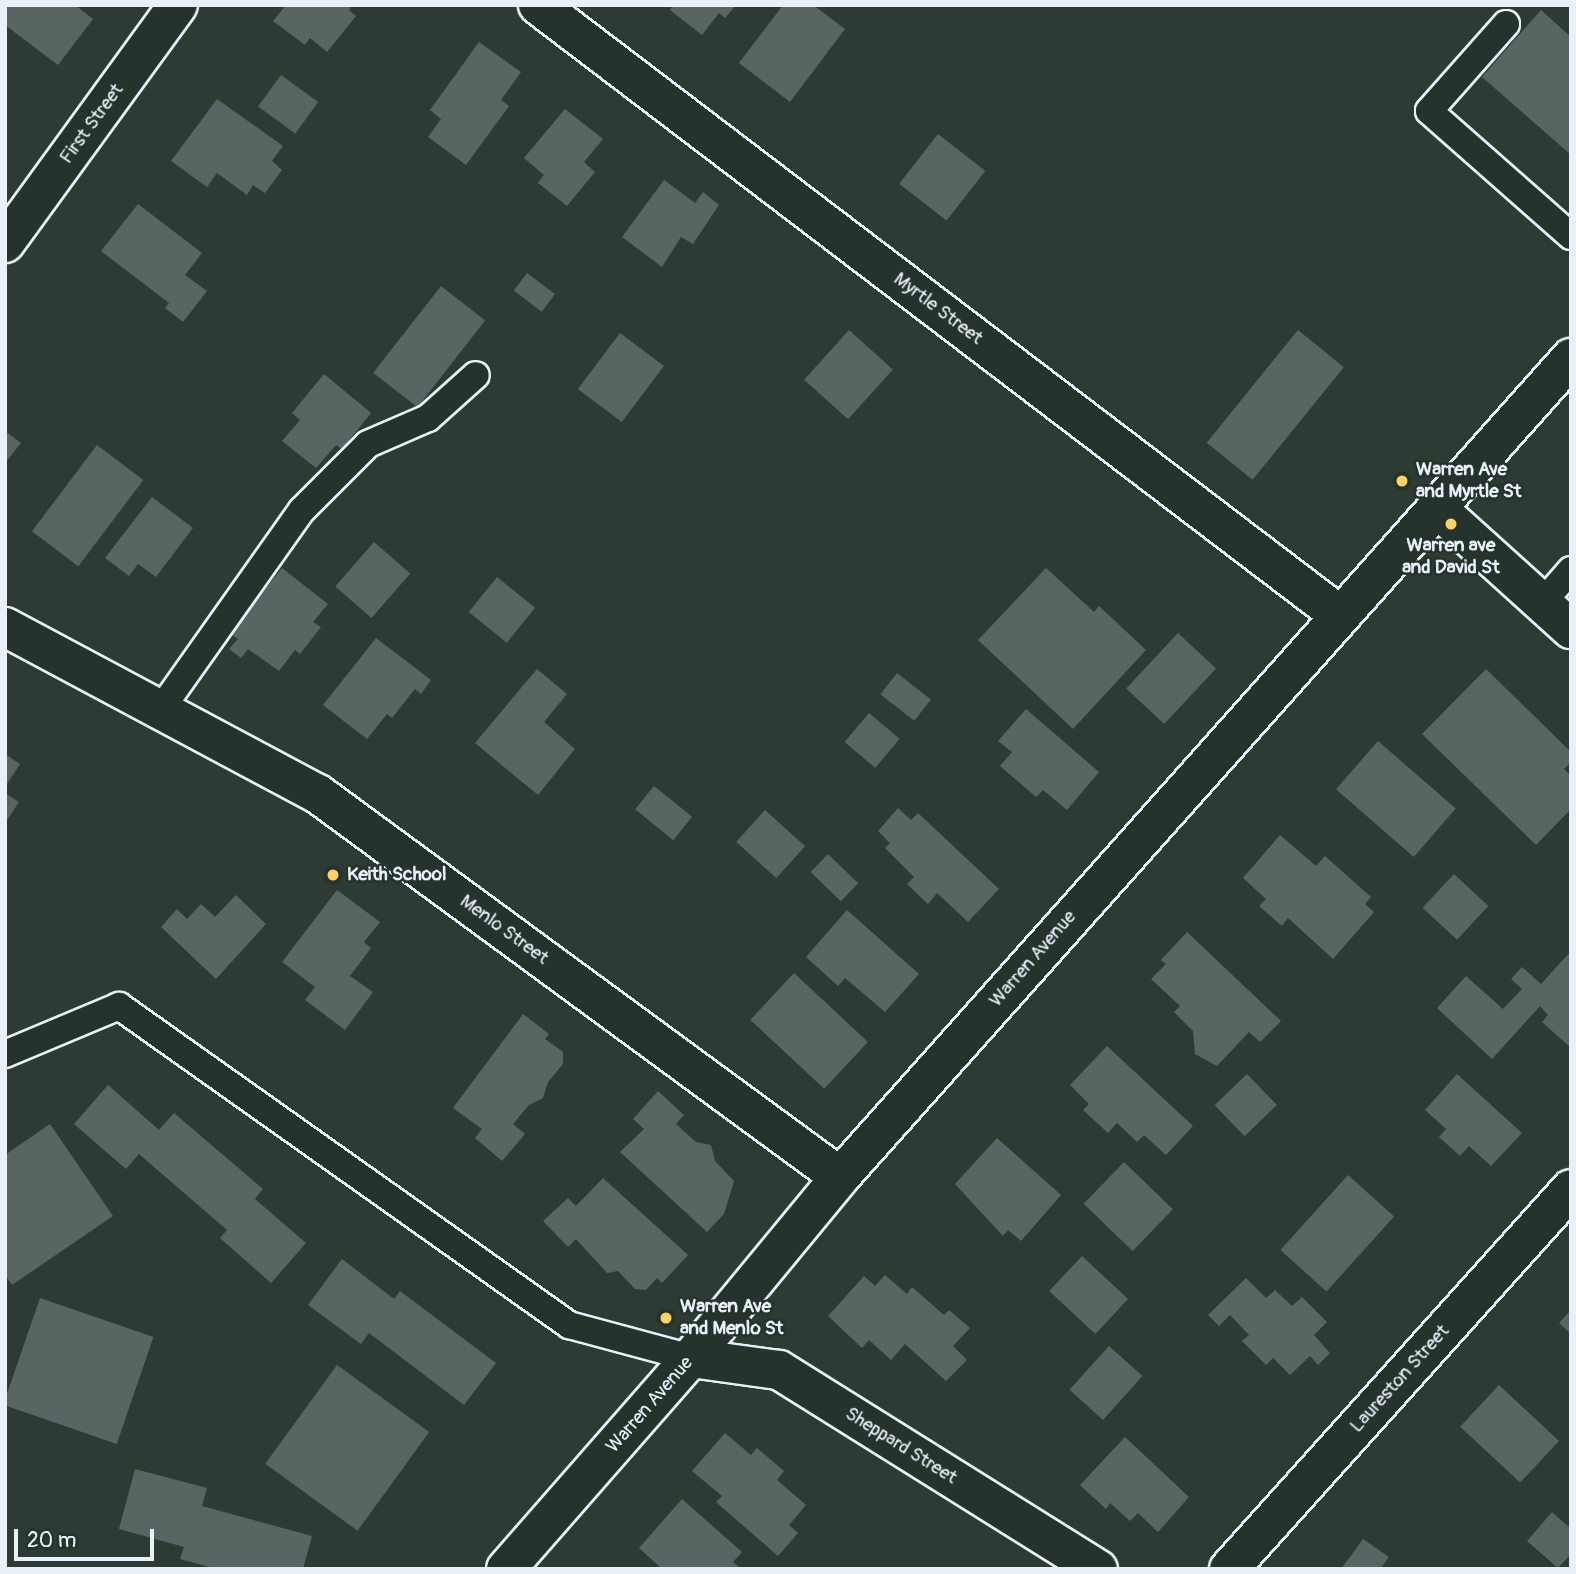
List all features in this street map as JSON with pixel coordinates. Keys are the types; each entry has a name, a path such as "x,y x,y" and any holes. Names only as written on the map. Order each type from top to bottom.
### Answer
{"street":[{"name":"First Street","path":"5,243 178,5"},
{"name":"Myrtle Street","path":"538,5 1338,614"},
{"name":"Warren Avenue","path":"506,1569 691,1358 840,1177 1338,614 1571,358"},
{"path":"1437,508 1571,629"},
{"name":"Menlo Street","path":"5,626 318,794 840,1177"},
{"name":"Laureston Street","path":"1229,1569 1571,1189"},
{"name":"Sheppard Street","path":"691,1358 779,1370 1098,1569"}],"lane":[{"path":"1506,24 1429,111 1571,236"},
{"path":"161,709 302,510 368,444 428,418 476,375"},
{"path":"1542,603 1571,570"},
{"path":"5,1054 119,1006 569,1325 691,1358"}],"building":[{"path":"5,5 75,5 93,19 58,65 5,25"},
{"path":"286,5 352,5 349,10 356,16 327,52 310,38 305,45 273,21"},
{"path":"673,5 736,5 725,18 719,13 702,35 670,10"},
{"path":"783,5 813,5 845,29 790,102 739,63"},
{"path":"1541,10 1571,37 1571,155 1482,77"},
{"path":"479,42 521,72 501,100 509,106 466,165 428,137 441,119 430,110"},
{"path":"281,75 318,102 295,134 258,107"},
{"path":"217,99 283,146 272,161 282,170 265,193 253,185 247,195 217,173 207,187 171,161"},
{"path":"565,109 603,139 584,162 595,172 567,206 538,183 544,175 524,158"},
{"path":"938,134 985,171 946,221 899,184"},
{"path":"664,180 695,203 703,192 719,205 693,244 681,237 662,267 622,237"},
{"path":"138,204 202,253 185,275 207,291 183,322 165,308 169,303 101,251"},
{"path":"527,273 555,294 542,312 514,291"},
{"path":"441,286 485,320 417,407 373,373"},
{"path":"849,330 893,369 848,419 804,380"},
{"path":"1298,330 1344,367 1253,480 1207,443"},
{"path":"620,333 664,366 622,422 578,389"},
{"path":"324,374 371,413 342,449 336,445 316,468 282,441 300,420 292,413"},
{"path":"5,431 21,443 5,463"},
{"path":"97,445 143,480 78,566 32,531"},
{"path":"152,497 193,528 156,577 138,564 129,576 105,558"},
{"path":"374,542 410,573 372,618 335,587"},
{"path":"282,568 328,604 313,622 321,627 300,654 295,650 279,671 248,649 241,658 229,649 238,639 230,634"},
{"path":"1046,568 1094,612 1099,606 1146,650 1073,729 978,640"},
{"path":"497,577 535,608 507,643 469,612"},
{"path":"1178,633 1216,668 1164,724 1126,689"},
{"path":"376,638 431,680 421,694 415,689 392,718 387,714 367,739 323,705"},
{"path":"537,669 567,694 544,722 575,749 538,795 475,743"},
{"path":"1486,669 1571,752 1571,762 1564,769 1571,776 1571,809 1536,845 1422,734"},
{"path":"897,673 931,699 914,721 880,694"},
{"path":"1026,709 1099,772 1067,810 1043,790 1036,797 1000,766 1012,752 998,741"},
{"path":"869,713 900,739 875,768 845,742"},
{"path":"1378,741 1456,809 1414,857 1336,789"},
{"path":"5,754 20,764 5,787"},
{"path":"654,786 692,817 673,840 635,809"},
{"path":"5,793 19,802 5,823"},
{"path":"898,808 911,820 918,813 999,889 968,922 937,893 928,904 907,884 914,877 885,848 890,843 878,831"},
{"path":"765,810 805,846 776,878 736,842"},
{"path":"1280,835 1316,866 1325,856 1371,897 1365,904 1374,912 1333,959 1288,918 1282,926 1259,906 1266,899 1243,878"},
{"path":"828,854 858,883 841,901 811,872"},
{"path":"1454,874 1488,906 1457,940 1423,908"},
{"path":"337,890 380,922 364,942 371,948 350,976 373,992 345,1030 305,1000 315,987 282,962"},
{"path":"236,895 266,924 216,979 161,927 177,909 187,919 201,904 215,917"},
{"path":"847,910 919,974 885,1012 845,978 838,986 806,957"},
{"path":"1187,932 1281,1021 1260,1042 1249,1032 1217,1066 1195,1054 1193,1031 1174,1012 1180,1006 1151,979 1166,964 1161,960"},
{"path":"1571,951 1571,1048 1542,1022 1548,1015 1540,1006 1492,1059 1437,1008 1466,976 1503,1009 1522,989 1511,979 1522,967 1541,984"},
{"path":"794,973 868,1042 824,1089 750,1020"},
{"path":"523,1014 549,1034 545,1039 563,1052 563,1064 548,1082 543,1098 529,1105 513,1124 525,1134 502,1161 475,1138 482,1129 453,1108"},
{"path":"1107,1046 1193,1126 1166,1155 1144,1135 1137,1142 1117,1123 1108,1133 1083,1110 1089,1104 1070,1085"},
{"path":"1247,1074 1277,1105 1245,1136 1215,1105"},
{"path":"1457,1074 1522,1133 1491,1166 1469,1146 1460,1156 1439,1137 1446,1129 1425,1110"},
{"path":"108,1085 159,1130 174,1113 263,1189 255,1199 306,1243 271,1283 220,1238 227,1230 139,1154 126,1169 74,1124"},
{"path":"658,1091 684,1115 676,1124 696,1142 711,1145 715,1161 734,1181 724,1214 707,1232 620,1152 644,1129 633,1119"},
{"path":"50,1124 113,1216 12,1285 5,1275 5,1155"},
{"path":"997,1138 1061,1195 1021,1241 1008,1230 1003,1236 955,1184"},
{"path":"1124,1162 1173,1209 1133,1251 1084,1204"},
{"path":"1348,1175 1394,1216 1326,1292 1280,1250"},
{"path":"603,1178 688,1255 662,1283 657,1278 646,1290 635,1289 618,1271 607,1273 576,1239 568,1247 543,1221 568,1198 576,1206"},
{"path":"1082,1256 1128,1299 1095,1334 1049,1291"},
{"path":"342,1259 394,1299 400,1291 496,1363 464,1405 369,1333 361,1344 308,1305"},
{"path":"885,1275 907,1294 912,1287 944,1315 949,1310 970,1328 953,1346 967,1360 946,1381 905,1344 891,1360 869,1340 862,1348 828,1316 864,1276 875,1286"},
{"path":"1246,1278 1266,1298 1275,1290 1292,1306 1302,1297 1327,1322 1314,1335 1330,1353 1318,1365 1310,1356 1290,1375 1273,1358 1266,1365 1242,1341 1249,1335 1230,1315 1219,1326 1208,1315"},
{"path":"40,1298 153,1337 117,1444 5,1405"},
{"path":"1571,1310 1571,1334 1559,1323"},
{"path":"1109,1346 1142,1376 1103,1420 1070,1390"},
{"path":"337,1365 429,1432 358,1531 265,1464"},
{"path":"1499,1385 1559,1441 1520,1483 1460,1427"},
{"path":"725,1433 751,1455 757,1448 784,1471 777,1480 806,1505 789,1525 798,1533 778,1556 716,1502 722,1496 692,1471"},
{"path":"1125,1437 1189,1497 1158,1532 1138,1513 1130,1521 1110,1503 1106,1509 1080,1485"},
{"path":"135,1469 207,1488 202,1506 312,1536 303,1569 217,1569 180,1559 184,1547 119,1529"},
{"path":"682,1499 742,1552 733,1562 741,1569 662,1569 639,1548"},
{"path":"1552,1512 1571,1529 1571,1554 1558,1568 1527,1541"},
{"path":"1363,1539 1389,1557 1380,1569 1341,1569"}],"place":[{"name":"Warren Ave and Myrtle St","path":"1402,481"},
{"name":"Warren ave and David St","path":"1451,524"},
{"name":"Keith School","path":"333,875"},
{"name":"Warren Ave and Menlo St","path":"666,1318"}]}
